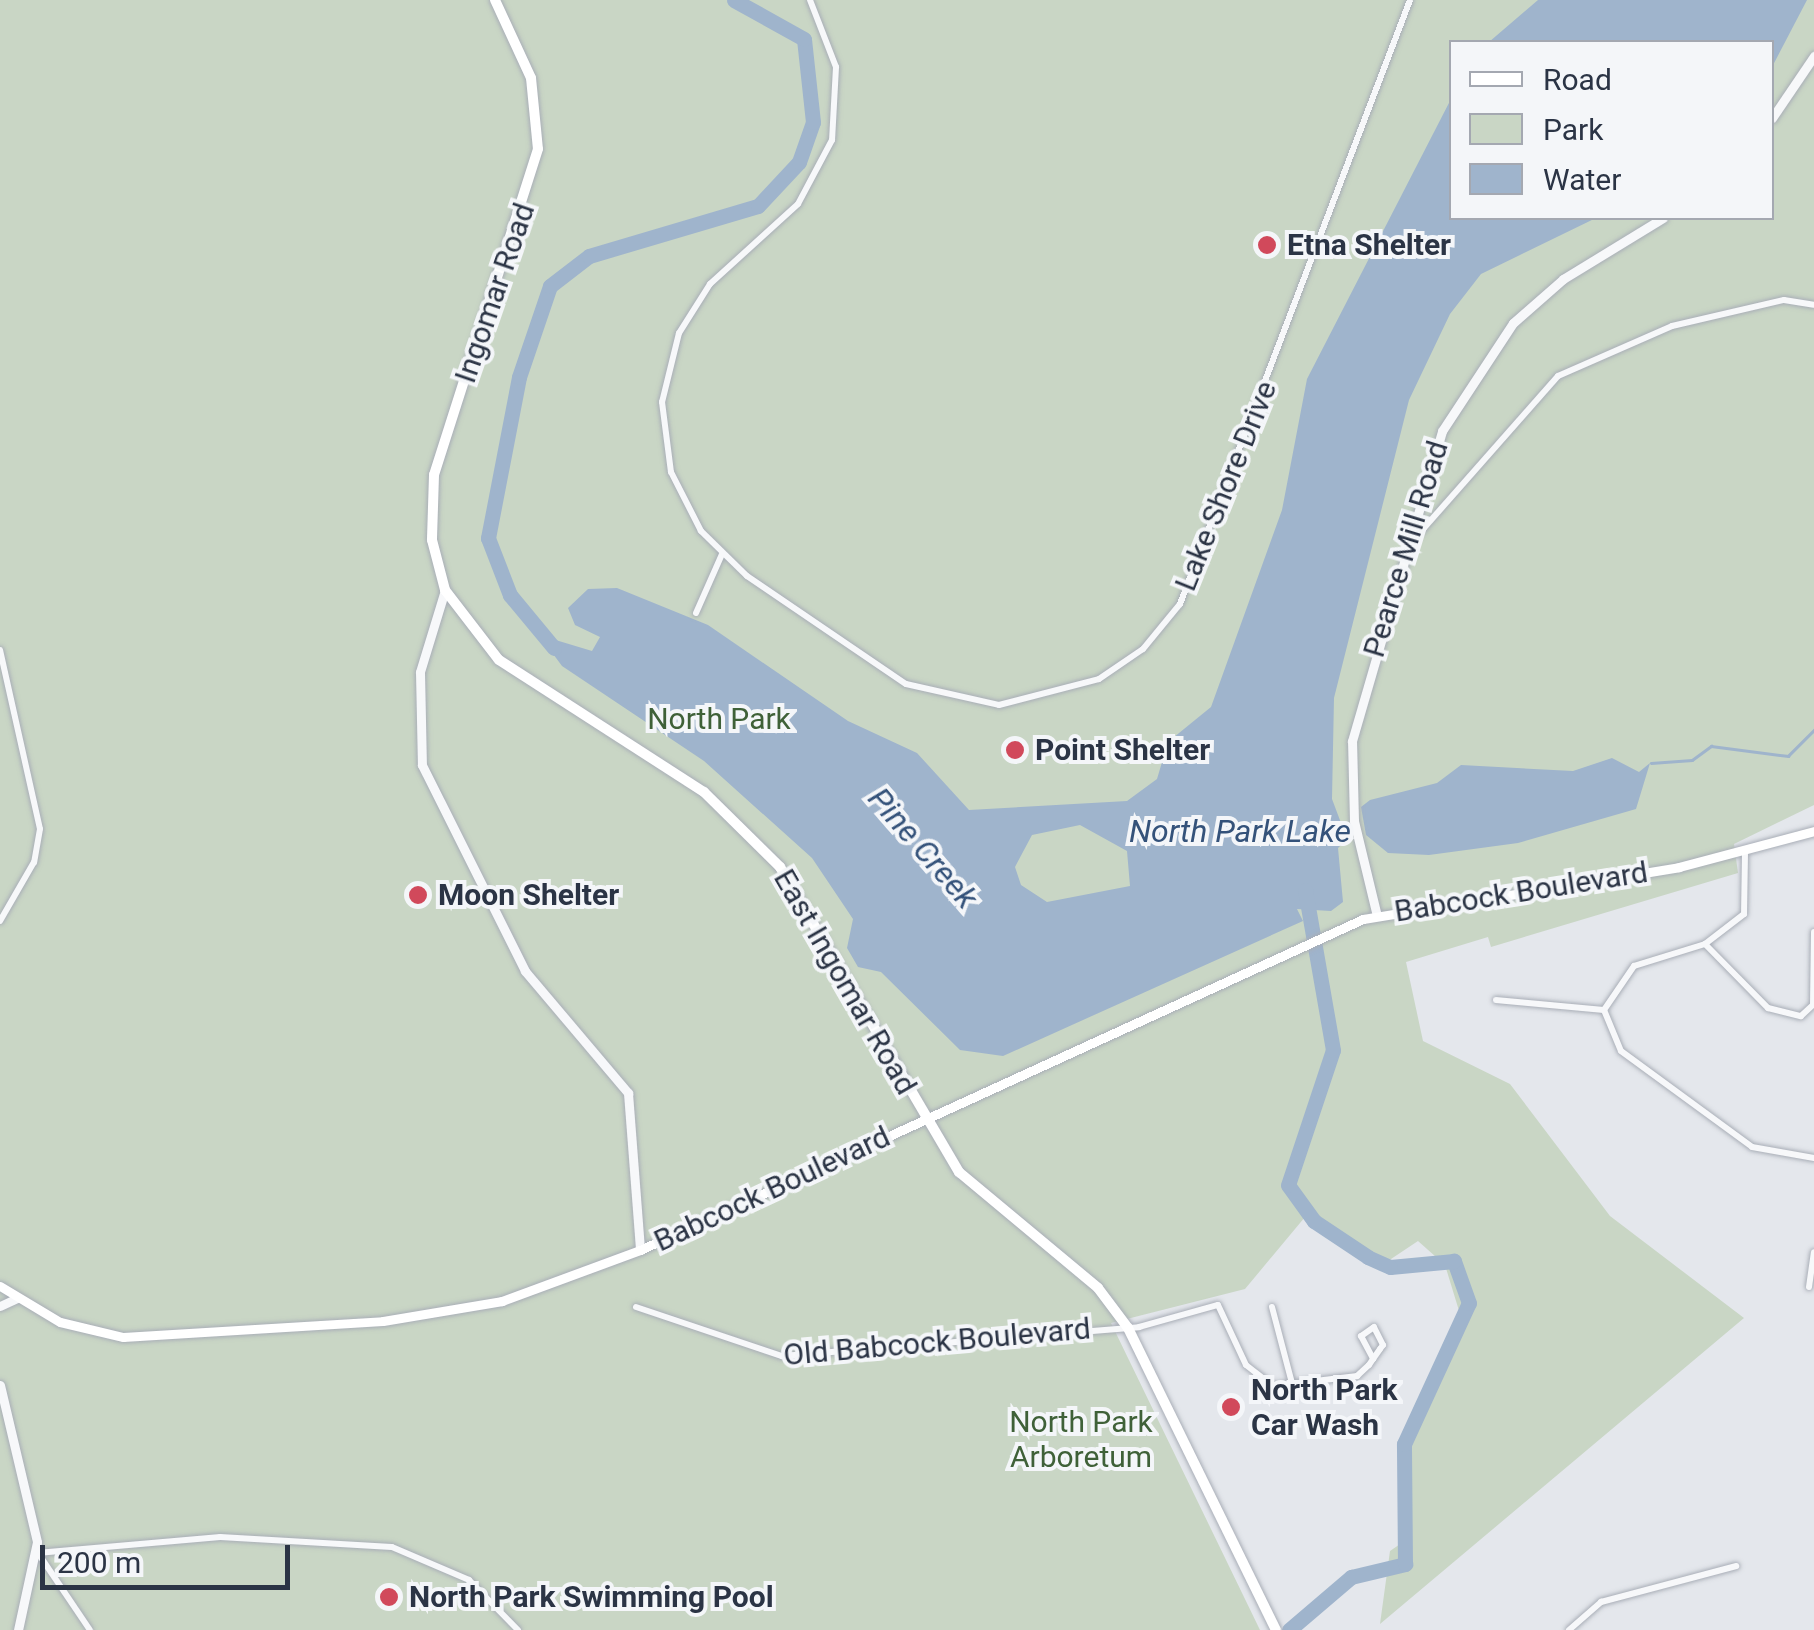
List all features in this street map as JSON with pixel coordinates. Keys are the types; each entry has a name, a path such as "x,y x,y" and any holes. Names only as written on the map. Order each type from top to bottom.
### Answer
{"main road":[{"name":"Ingomar Road","path":"445,590 432,540 434,475 538,149 526,59 495,0"},
{"name":"East Ingomar Road","path":"445,590 499,660 704,792 767,852 926,1119 979,1194 1087,1279 1128,1328 1276,1630"},
{"name":"Babcock Boulevard","path":"0,1286 60,1322 123,1337 346,1325 502,1300 640,1250 1290,950 1376,916 1745,853 1814,832"}],"street":[{"name":"Lake Shore Drive","path":"810,0 836,66 829,151 788,215 701,296 664,388 674,480 722,554 875,666 948,698 1040,700 1132,658 1168,622 1201,560 1410,0"},
{"path":"1774,115 1814,56"},
{"name":"Pearce Mill Road","path":"1376,916 1352,808 1352,741 1442,430 1513,323 1563,279 1660,220"},
{"path":"1406,546 1420,542 1507,426 1558,376 1672,326 1784,300 1814,305"},
{"path":"696,613 722,554"},
{"path":"445,590 420,672 422,764 525,971 628,1092 640,1250"},
{"path":"0,650 40,828 34,862 0,921"},
{"path":"1604,1010 1634,966 1705,944 1744,914 1745,853"},
{"path":"1705,944 1768,1008 1801,1016 1813,1005 1814,932"},
{"path":"1496,1000 1604,1010"},
{"path":"1604,1010 1621,1051 1722,1126 1771,1156 1814,1158"},
{"path":"1809,1287 1814,1252"},
{"path":"0,1306 17,1298"},
{"name":"Old Babcock Boulevard","path":"636,1306 764,1356 1128,1328 1218,1306 1253,1375 1293,1387"},
{"path":"1272,1308 1293,1387 1342,1382 1373,1359 1384,1337 1374,1326 1361,1336 1373,1359"},
{"path":"0,1385 37,1552 90,1630"},
{"path":"37,1552 220,1537 392,1547 470,1580 518,1630"},
{"path":"18,1630 37,1552"},
{"path":"1569,1630 1601,1602 1736,1566"}],"green space":[{"name":"North Park","path":"0,0 1814,0 1814,805 1734,844 1738,873 1491,947 1488,937 1406,962 1423,1041 1510,1084 1610,1216 1744,1318 1380,1624 1390,1551 1409,1538 1403,1445 1460,1314 1445,1265 1418,1241 1382,1265 1305,1217 1245,1289 1111,1323 1260,1630 0,1630"}],"water":[{"path":"1538,0 1807,0 1774,63 1774,40 1491,40"},
{"name":"North Park Lake","path":"1449,103 1449,220 1592,220 1481,274 1450,314 1409,400 1334,698 1332,799 1347,839 1338,848 1343,902 1331,911 1297,909 1303,921 1003,1056 960,1050 881,972 858,967 847,948 853,919 812,858 704,761 562,666 539,635 592,651 600,637 575,625 568,608 588,589 617,588 708,625 848,721 917,753 969,810 1127,801 1157,779 1168,742 1211,707 1282,510 1307,379","holes":["1080,825 1127,851 1130,886 1047,902 1021,885 1015,867 1032,835"]},
{"name":"North Park Lake","path":"1612,758 1639,772 1650,763 1636,809 1518,843 1429,855 1388,853 1366,835 1361,807 1370,800 1437,783 1461,765 1573,771"}],"waterway":[{"name":"Pine Creek","path":"554,648 510,595 488,538 519,377 550,286 589,256 758,206 799,162 813,122 804,39 734,0"},
{"path":"1651,763 1692,760 1711,746 1788,756 1814,730"},
{"name":"Pine Creek","path":"1289,1630 1351,1577 1405,1564 1404,1444 1469,1303 1454,1261 1390,1267 1368,1257 1314,1221 1288,1185 1333,1050 1305,890"}],"place":[{"name":"Etna Shelter","path":"1267,245"},
{"name":"Point Shelter","path":"1015,750"},
{"name":"Moon Shelter","path":"418,895"},
{"name":"North Park Car Wash","path":"1231,1407"},
{"name":"North Park Swimming Pool","path":"389,1597"}],"park label":[{"name":"North Park Arboretum","path":"1081,1439"}]}
